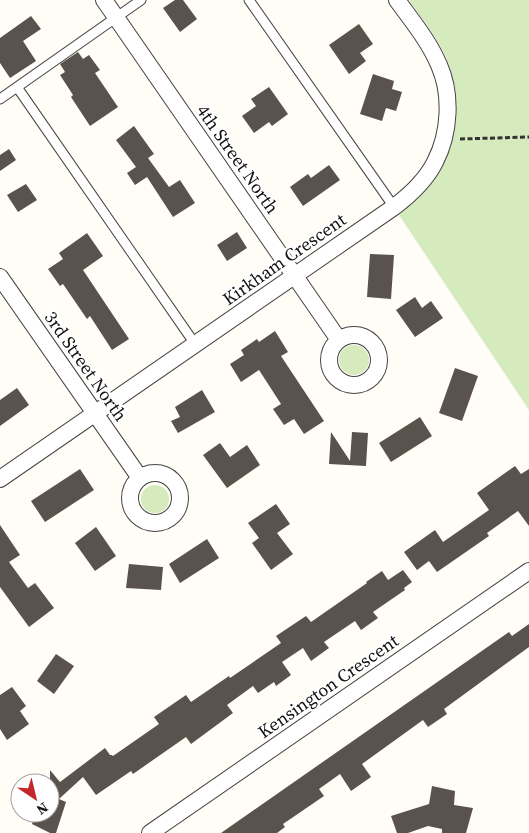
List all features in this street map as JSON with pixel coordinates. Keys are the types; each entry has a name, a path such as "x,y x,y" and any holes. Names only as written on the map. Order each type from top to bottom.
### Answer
{"street":[{"name":"4th Street North","path":"104,0 339,340"},
{"name":"Kirkham Crescent","path":"0,479 394,208 410,195 423,180 435,162 443,139 448,113 446,86 440,66 430,48 397,0"},
{"name":"3rd Street North","path":"0,277 140,478"},
{"name":"Kensington Crescent","path":"150,833 529,571"}],"lane":[{"path":"0,99 141,0"},
{"path":"249,0 394,208"},
{"path":"17,88 195,344"}],"path":[{"path":"443,139 529,137"}],"green space":[{"path":"409,0 529,0 529,410 399,215 428,188 441,169 453,137 456,104 451,71 445,55"},
{"path":"354,345 360,346 368,354 368,366 360,374 354,375 348,374 340,366 339,360 340,354 348,346"},
{"path":"155,485 165,489 169,499 165,509 155,513 145,509 141,499 145,489"}],"building":[{"path":"175,0 183,0 197,19 180,32 163,8"},
{"path":"31,16 41,29 23,41 36,61 10,78 0,63 0,38"},
{"path":"359,24 373,44 360,53 366,61 349,74 329,45"},
{"path":"78,52 83,59 89,55 100,70 95,73 118,107 90,126 71,97 73,95 60,75 65,72 60,64"},
{"path":"373,74 394,81 392,89 402,92 396,111 386,108 382,121 360,114"},
{"path":"269,87 288,114 272,126 269,122 254,133 242,116 256,106 251,99"},
{"path":"134,126 154,154 148,158 169,187 180,180 195,203 173,217 147,177 135,185 127,173 136,167 116,140"},
{"path":"9,149 16,160 0,171 0,155"},
{"path":"329,165 340,180 303,206 290,187 308,174 311,178"},
{"path":"26,184 37,200 18,212 7,195"},
{"path":"237,232 247,248 227,261 217,245"},
{"path":"87,233 103,256 83,270 129,339 112,350 90,316 87,319 63,284 60,286 48,269 63,259 59,253"},
{"path":"370,254 394,255 391,299 367,297"},
{"path":"415,297 422,308 431,301 443,318 415,337 396,310"},
{"path":"275,331 288,352 281,356 324,421 304,434 294,419 284,425 273,409 281,404 259,370 241,382 230,364 244,355 241,350 257,339 259,342"},
{"path":"455,368 478,376 462,421 439,413"},
{"path":"17,388 29,405 0,426 0,400"},
{"path":"202,390 215,412 178,433 171,421 180,417 175,407"},
{"path":"420,417 432,436 391,462 379,443"},
{"path":"331,432 350,461 352,432 368,433 366,466 329,464"},
{"path":"220,443 230,457 247,445 260,465 227,488 203,455"},
{"path":"515,466 521,474 529,469 529,526 518,511 487,533 489,536 437,572 429,561 417,570 404,552 435,530 443,542 489,510 477,493"},
{"path":"80,469 94,490 45,522 31,501"},
{"path":"276,504 290,524 277,533 293,554 271,570 252,543 259,538 248,523"},
{"path":"0,525 20,555 9,562 28,588 35,583 54,608 29,627 0,587"},
{"path":"96,527 116,556 95,571 75,543"},
{"path":"207,539 219,558 180,583 169,564"},
{"path":"129,564 163,567 161,590 126,588"},
{"path":"403,570 412,582 404,588 405,590 373,612 378,618 361,630 355,621 324,642 329,648 311,661 303,648 282,662 291,675 276,686 274,682 258,693 253,686 227,705 233,713 191,744 186,737 133,774 131,771 96,795 83,777 60,798 60,782 105,748 113,756 159,724 154,717 186,695 191,702 229,676 230,678 281,643 276,636 306,616 311,622 382,571 388,580"},
{"path":"529,624 529,647 444,709 447,714 428,727 423,720 362,764 371,777 351,791 340,774 319,789 324,796 283,824 285,827 277,833 221,833 509,632 512,636"},
{"path":"56,654 74,666 54,694 37,681"},
{"path":"12,687 26,706 20,711 29,724 7,740 0,729 0,695"},
{"path":"432,786 455,791 454,805 473,808 466,833 442,833 442,829 428,826 408,833 397,833 391,816 429,804"},
{"path":"60,799 66,802 60,821"},
{"path":"59,823 56,833 50,833 32,824"}]}
